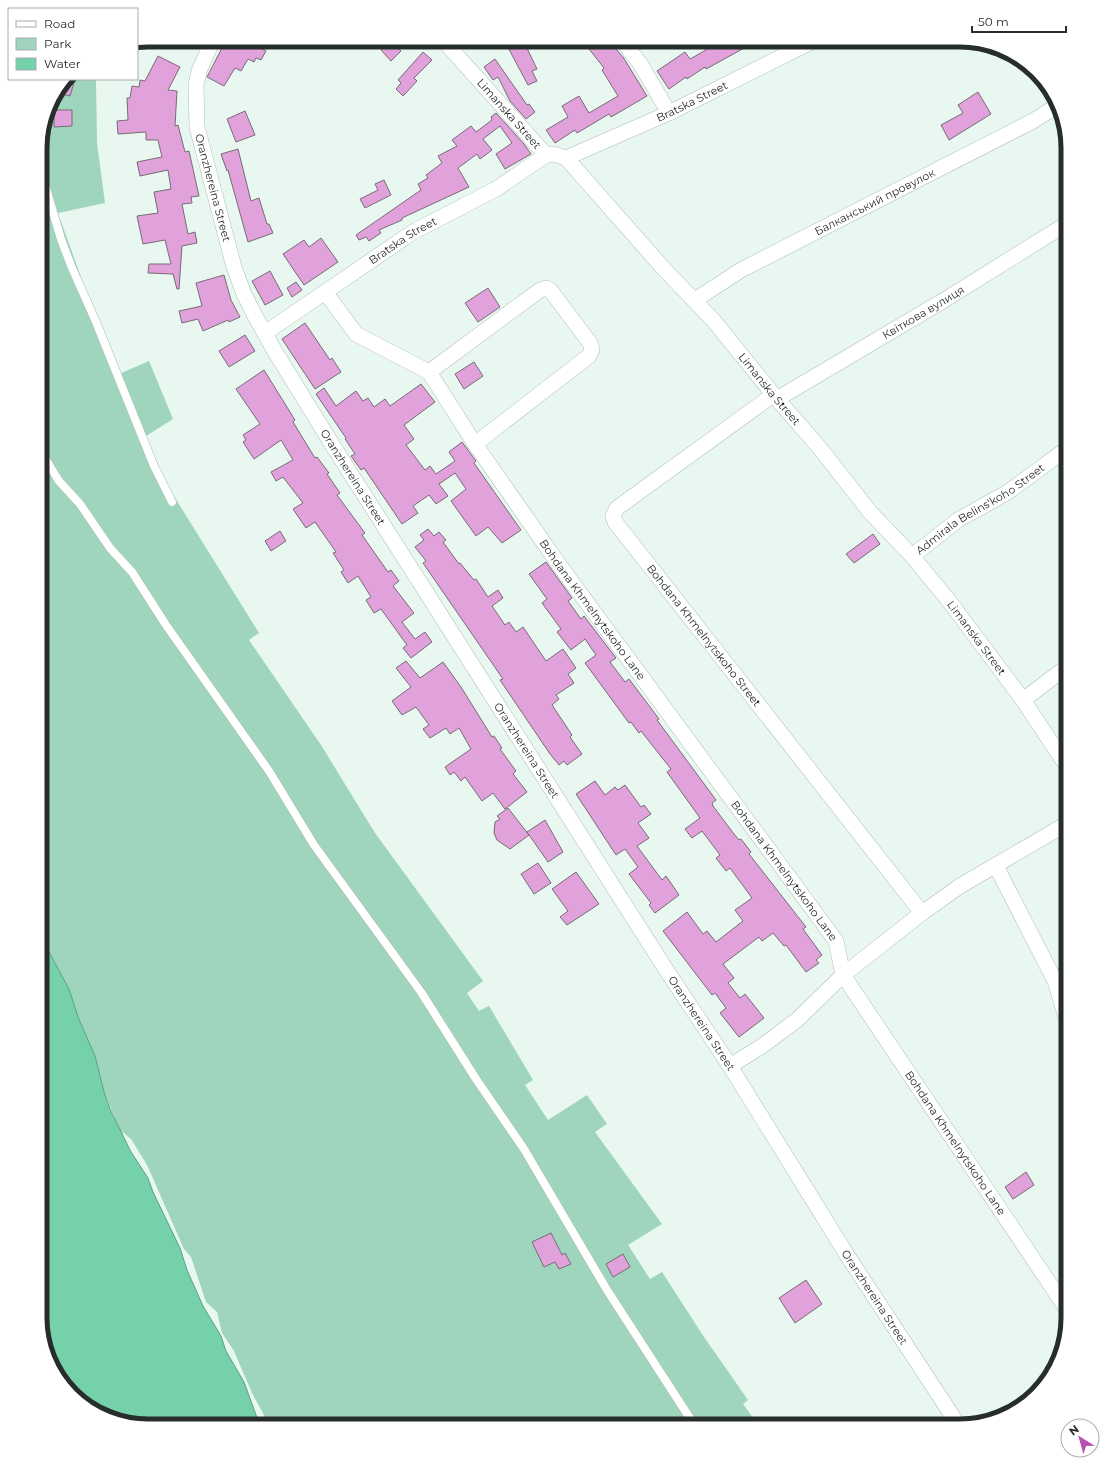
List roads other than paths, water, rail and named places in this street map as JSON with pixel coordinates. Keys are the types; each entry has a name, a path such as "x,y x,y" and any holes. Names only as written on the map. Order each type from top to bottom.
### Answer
{"street":[{"name":"Oranzhereina Street","path":"210,47 199,71 196,86 197,127 234,267 244,294 265,333 335,449 551,786 665,968 730,1066 847,1255 954,1419"},
{"name":"Limanska Street","path":"449,47 546,155 554,154 566,158 664,269 695,300 775,397 818,446 870,512 912,556 949,601 1023,700 1061,757"},
{"path":"627,47 641,66 669,113"},
{"name":"Bratska Street","path":"566,158 669,113 801,47"},
{"name":"Балканський провулок","path":"695,300 741,270 1033,121 1053,108"},
{"name":"Bratska Street","path":"265,333 413,232 496,190 546,155"},
{"name":"Квіткова вулиця","path":"775,397 946,299 1061,227"},
{"path":"325,292 356,334 430,372 540,290 546,288 551,291 590,343 592,349 589,356 475,444"},
{"name":"Bohdana Khmelnytskoho Lane","path":"430,372 475,444 560,566 836,941 843,975 1061,1301"},
{"name":"Bohdana Khmelnytskoho Street","path":"775,397 617,508 613,516 615,522 922,913"},
{"name":"Admirala Belins'koho Street","path":"912,556 958,520 1008,492 1061,453"},
{"path":"1023,700 1061,671"},
{"path":"730,1066 762,1046 797,1020 843,975 922,913 960,886 1061,827"},
{"path":"996,866 1055,981 1061,1001"}],"lane":[{"path":"47,192 61,239 72,268 96,322 154,466 172,502"},
{"path":"47,461 59,481 80,504 110,548 132,572 166,625 269,771 314,845 421,992 476,1079 528,1155 607,1290 690,1419"}],"water":[{"path":"47,950 69,989 78,1017 95,1056 110,1109 131,1152 148,1178 153,1192 180,1248 187,1270 203,1306 221,1336 226,1351 244,1382 257,1419 135,1418 116,1414 92,1402 72,1384 64,1374 55,1356 50,1344 47,1318"}]}
